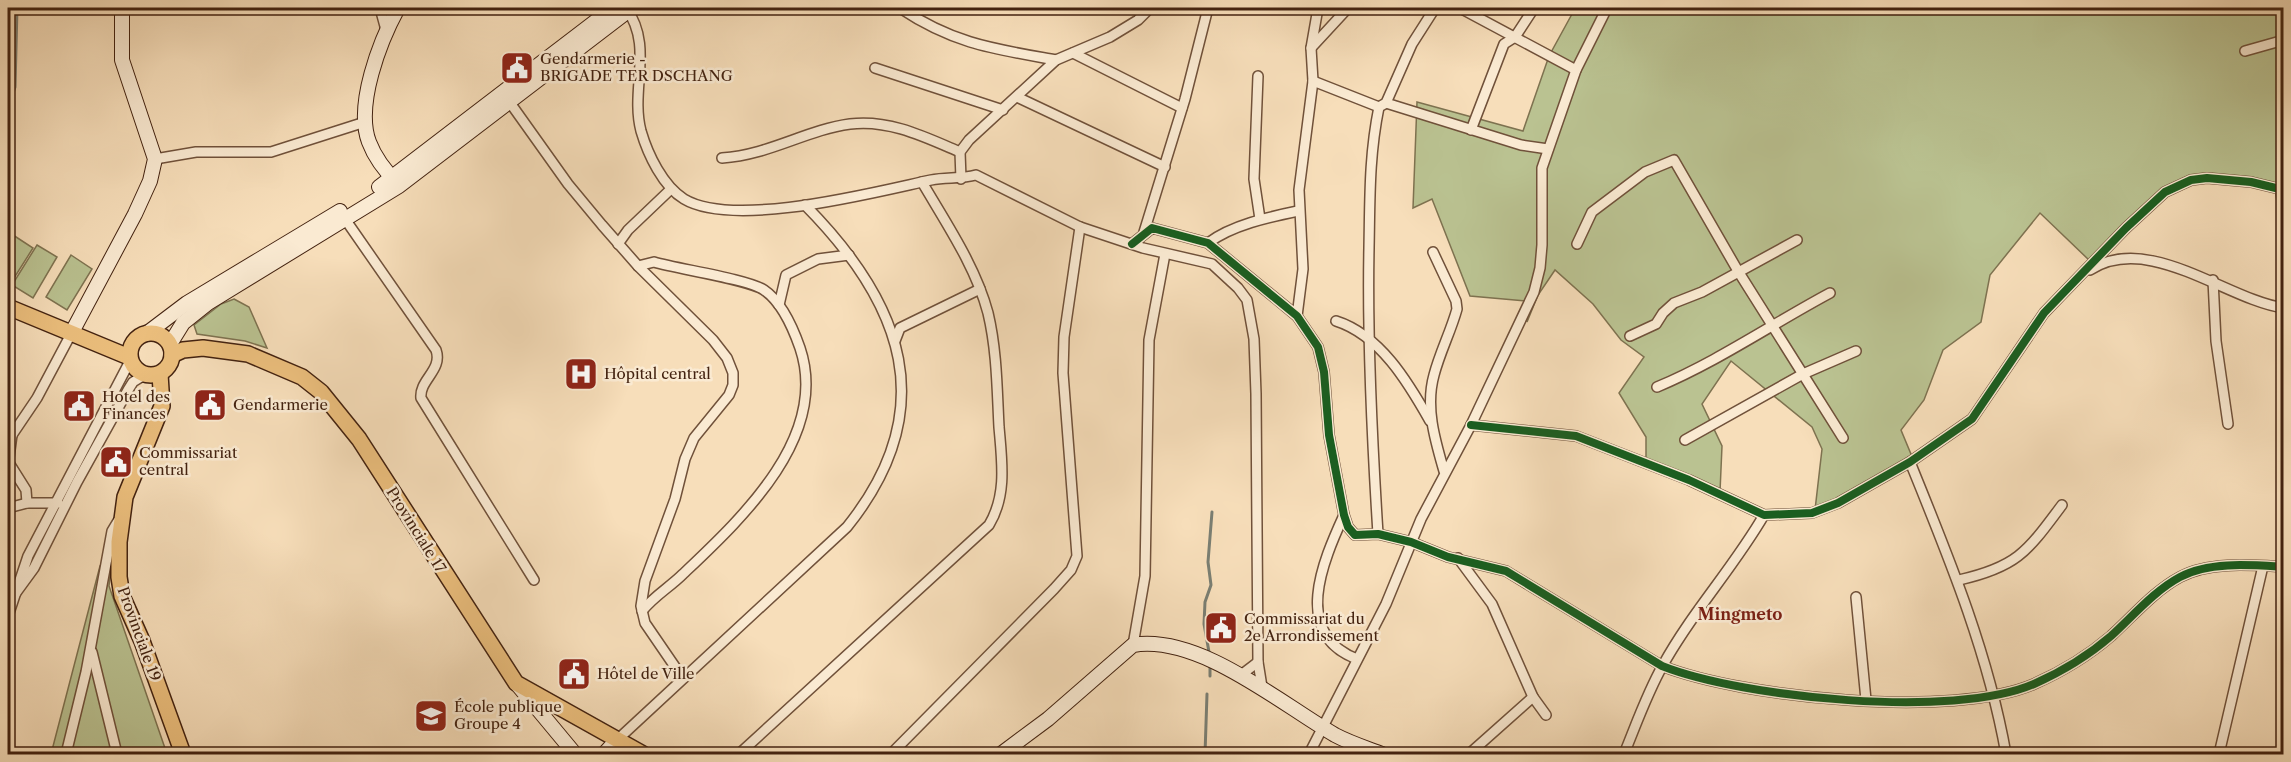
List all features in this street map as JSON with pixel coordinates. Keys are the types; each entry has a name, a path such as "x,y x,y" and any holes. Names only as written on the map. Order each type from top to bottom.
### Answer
{"main road":[{"path":"8,307 130,358 137,369 153,374 169,366 171,350 160,335 146,334 135,341 130,358"},
{"name":"Provinciale 17","path":"171,350 203,348 248,354 302,377 321,392 359,439 516,683 616,741 643,754"},
{"name":"Provinciale 19","path":"153,374 162,406 132,478 123,511 118,558 123,596 183,754"}],"street":[{"path":"27,503 26,490 8,464 10,433 37,398 135,214 150,182 155,159 122,60 122,8"},
{"path":"381,8 386,30"},
{"path":"396,182 377,158 368,140 365,122 369,88 386,30 398,8"},
{"path":"506,97 613,8"},
{"path":"146,334 187,303 241,278 345,219 506,97 629,8 640,38 638,112 642,132 650,154 671,189 686,201 726,210 804,205 922,182 962,179 976,175 1080,227 1165,254 1212,264 1238,288 1246,300 1251,318 1256,406 1258,662 1262,687"},
{"path":"900,8 930,27 960,40 1056,60"},
{"path":"962,179 960,152 969,140 1056,60 1110,37 1137,20 1150,8"},
{"path":"1144,232 1182,108 1208,8"},
{"path":"1297,316 1304,269 1298,211 1313,81 1311,48 1318,8"},
{"path":"1311,48 1348,8"},
{"path":"1378,534 1369,336 1371,151 1383,105 1412,44 1435,8"},
{"path":"1460,8 1576,70"},
{"path":"1471,130 1504,45 1515,37 1533,8"},
{"path":"1309,754 1386,604 1410,542 1444,471 1471,424 1523,319 1540,268 1543,217 1540,184 1548,150 1576,70 1607,8"},
{"path":"2245,51 2283,40"},
{"path":"1073,53 1182,108"},
{"path":"875,68 1003,110"},
{"path":"1258,76 1254,179 1260,219"},
{"path":"1313,81 1383,105 1548,150"},
{"path":"506,97 568,184 638,266 713,340 727,358 733,373 733,385 729,395 694,438 684,459 675,499 645,581 642,610 645,623 682,677"},
{"path":"1017,97 1165,167"},
{"path":"155,159 196,152 271,152 365,122"},
{"path":"722,158 744,156 851,124 874,124 908,130 960,152"},
{"path":"1577,244 1593,212 1645,172 1674,160 1738,271 1843,438"},
{"path":"1471,424 1575,436 1689,480 1764,515 1812,513 1838,503 1910,462 1972,419 2044,313 2143,210 2165,192 2191,180 2207,178 2250,182 2282,190 2283,217"},
{"path":"171,350 191,316 241,278 396,182"},
{"path":"739,754 989,525 999,508 1002,464 995,350 980,289 922,182"},
{"path":"618,243 628,230 671,189"},
{"path":"604,754 682,677 847,527 871,497 898,429 903,399 895,341 886,315 849,255 804,205"},
{"path":"1208,243 1220,234 1260,219 1298,211"},
{"path":"345,219 436,350 438,363 422,389 421,398 534,580"},
{"path":"891,754 1054,589 1071,570 1077,556 1063,373 1064,337 1080,227"},
{"path":"1132,244 1144,232 1152,228 1208,243 1297,316 1318,347 1324,372 1329,435 1344,514 1348,527 1355,535 1378,534 1506,571 1662,666 1688,676 1756,691 1866,700 1952,699 1993,695 2034,683 2081,658 2181,576 2201,569 2283,567"},
{"path":"1630,336 1656,324 1663,313 1674,303 1702,292 1797,240"},
{"path":"1433,252 1456,301 1457,309 1433,376 1430,407 1444,471"},
{"path":"1133,645 1145,576 1149,339 1165,254"},
{"path":"779,305 786,275 818,259 849,255"},
{"path":"2080,277 2101,263 2124,259 2156,263 2198,273 2255,301 2283,308"},
{"path":"638,266 654,262 764,289 779,305 794,332 807,381 791,442 782,462 757,499 682,576 642,610"},
{"path":"2213,280 2215,329 2228,424"},
{"path":"895,341 900,328 980,289"},
{"path":"1657,387 1701,368 1771,324 1830,293"},
{"path":"1336,321 1369,336 1411,387 1433,425"},
{"path":"1685,440 1803,374 1856,351"},
{"path":"8,616 19,574 54,501 130,358"},
{"path":"14,596 34,568 65,505 128,390 139,378 153,374"},
{"path":"1910,462 1959,580 1982,649 2006,754"},
{"path":"8,508 27,503 54,501 65,505"},
{"path":"1959,580 1990,573 2016,560 2062,505"},
{"path":"66,754 91,649 112,531 123,511"},
{"path":"1344,514 1322,568 1316,602 1320,624 1328,641 1344,654 1357,659"},
{"path":"1624,754 1662,666 1711,592 1743,551 1764,515"},
{"path":"1458,558 1492,604 1533,697 1546,716"},
{"path":"2219,754 2263,566"},
{"path":"1856,597 1866,700"},
{"path":"1002,754 1133,645 1146,643 1180,649 1241,675 1322,727 1382,754"},
{"path":"91,649 117,754"},
{"path":"1241,675 1258,662"},
{"path":"516,683 575,754"},
{"path":"1469,754 1533,697"}],"green space":[{"path":"1564,8 2283,8 2283,190 2204,179 2168,190 2090,261 2040,213 1990,275 1981,322 1943,350 1924,400 1901,430 1913,459 1815,510 1822,449 1812,427 1731,361 1702,404 1722,446 1720,492 1646,460 1646,437 1619,393 1644,357 1621,340 1593,304 1555,270 1538,295 1527,322 1526,301 1470,296 1432,199 1413,208 1417,102 1523,131 1549,56 1572,14"},
{"path":"13,235 33,248 9,286 8,245"},
{"path":"37,245 57,257 33,298 12,285"},
{"path":"71,255 92,269 67,310 46,297"},
{"path":"234,299 249,307 267,348 245,341 197,334 194,325 221,304"},
{"path":"100,566 111,566 109,586 167,754 51,754"}],"waterway":[{"path":"8,108 15,87 17,8"},
{"path":"1209,652 1204,624 1205,602 1211,585 1208,562 1212,512"},
{"path":"1210,665 1210,676"},
{"path":"1205,754 1207,694"}],"cycle path":[{"path":"1471,425 1576,436 1689,480 1764,515 1812,513 1838,503 1910,462 1972,419 2044,313 2126,228 2165,192 2191,180 2207,178 2251,182 2284,190"},
{"path":"1132,244 1152,228 1208,243 1297,316 1318,347 1324,372 1329,435 1344,515 1348,527 1355,535 1378,534 1411,542 1448,557 1506,571 1662,666 1698,677 1794,695 1848,700 1902,702 1998,695 2034,684 2064,669 2111,636 2170,583 2191,572 2217,566 2284,567"}],"place":[{"name":"Gendarmerie - BRIGADE TER DSCHANG","path":"517,68"},
{"name":"Hôpital central","path":"581,374"},
{"name":"Gendarmerie","path":"210,405"},
{"name":"Hotel des Finances","path":"79,406"},
{"name":"Commissariat central","path":"116,462"},
{"name":"Commissariat du 2e Arrondissement","path":"1221,628"},
{"name":"Hôtel de Ville","path":"574,674"},
{"name":"École publique Groupe 4","path":"431,716"}],"district":[{"name":"Mingmeto","path":"1740,614"}]}
